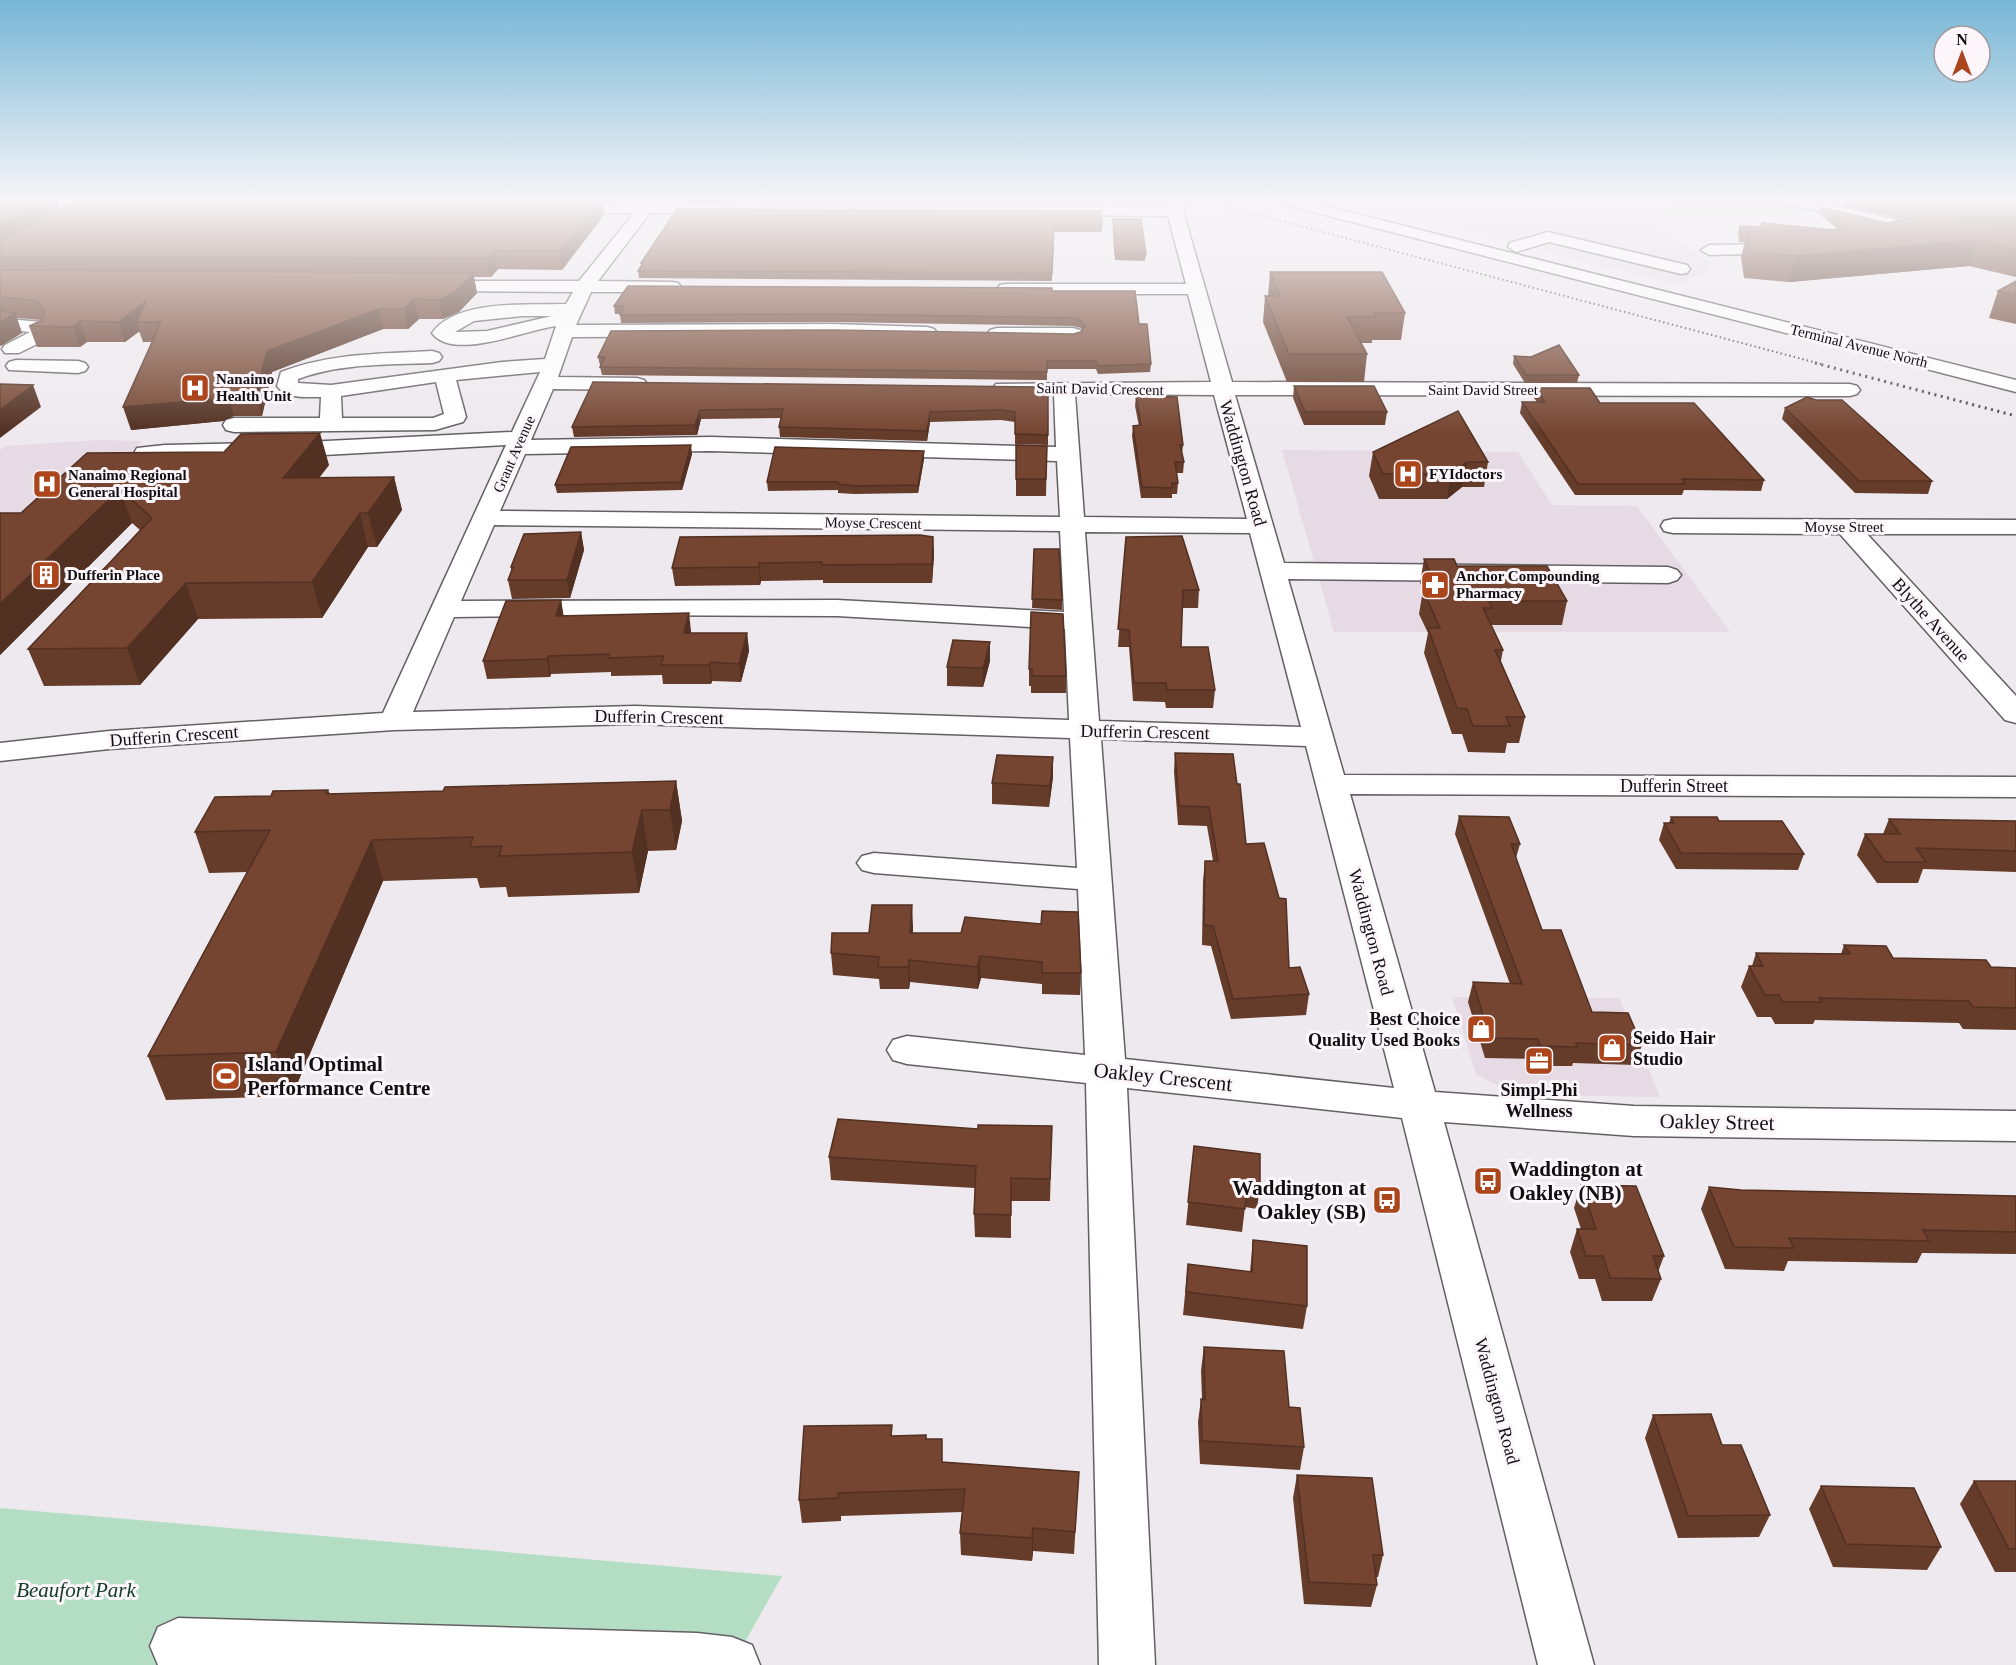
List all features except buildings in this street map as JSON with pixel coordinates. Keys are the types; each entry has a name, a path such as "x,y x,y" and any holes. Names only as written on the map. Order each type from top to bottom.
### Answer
{"street":[{"name":"Grant Avenue","path":"394,721 549,374 568,320 584,287 591,278"},
{"name":"Waddington Road","path":"1193,278 1419,1105 1566,1665"},
{"name":"Terminal Avenue North","path":"1589,278 2016,386"},
{"name":"Terminal Avenue North","path":"1636,278 2016,375"},
{"path":"408,285 691,287"},
{"path":"986,288 1196,289"},
{"path":"568,320 537,323 467,339 448,338 442,333 460,320 490,313 568,320 950,333"},
{"path":"7,325 35,326 40,331 40,335 28,343 14,358 78,367"},
{"path":"984,333 1073,334"},
{"path":"296,354 361,350 395,360"},
{"path":"499,368 331,391 300,391 287,386 288,376 307,368 334,363 456,358 499,368 651,384"},
{"path":"234,424 435,424 455,417 445,375"},
{"name":"Saint David Crescent","path":"982,388 1223,390"},
{"path":"1064,389 1106,1071 1127,1665"},
{"name":"Saint David Street","path":"1223,390 1850,390"},
{"path":"331,391 331,424"},
{"path":"146,453 192,449 304,449 414,441 722,444 1069,454"},
{"name":"Moyse Crescent","path":"485,519 1261,526"},
{"name":"Moyse Street","path":"1673,526 2016,527"},
{"name":"Blythe Avenue","path":"1846,526 2016,714"},
{"path":"1274,571 1668,575"},
{"path":"443,609 837,608 1078,621"},
{"name":"Dufferin Crescent","path":"0,752 109,740 394,721 635,715 1319,737"},
{"name":"Dufferin Street","path":"1331,784 2016,787"},
{"path":"874,863 1094,880"},
{"name":"Oakley Crescent","path":"908,1050 1419,1105"},
{"name":"Oakley Street","path":"1419,1105 1634,1121 2016,1126"},
{"path":"178,1646 715,1663"}],"shaded area":[{"path":"1650,278 1692,278 1679,285"},
{"name":"Nanaimo Regional General Hospital","path":"99,440 142,441 57,519 0,520 0,450 5,446"},
{"path":"1282,450 1518,452 1552,505 1637,506 1730,632 1334,632"},
{"path":"1452,997 1619,998 1660,1097 1516,1095 1476,1074"}],"green space":[{"name":"Beaufort Park","path":"0,1508 782,1576 732,1665 0,1665"}],"railway":[{"path":"1495,278 1821,364"},
{"path":"1815,363 2016,416"}],"place":[{"name":"Nanaimo Health Unit","path":"195,388"},
{"name":"FYIdoctors","path":"1408,474"},
{"name":"Nanaimo Regional General Hospital","path":"47,484"},
{"name":"Dufferin Place","path":"46,575"},
{"name":"Anchor Compounding Pharmacy","path":"1435,585"},
{"name":"Best Choice Quality Used Books","path":"1481,1029"},
{"name":"Seido Hair Studio","path":"1612,1048"},
{"name":"Simpl-Phi Wellness","path":"1539,1061"},
{"name":"Island Optimal Performance Centre","path":"226,1076"},
{"name":"Waddington at Oakley (NB)","path":"1488,1181"},
{"name":"Waddington at Oakley (SB)","path":"1387,1200"}]}
